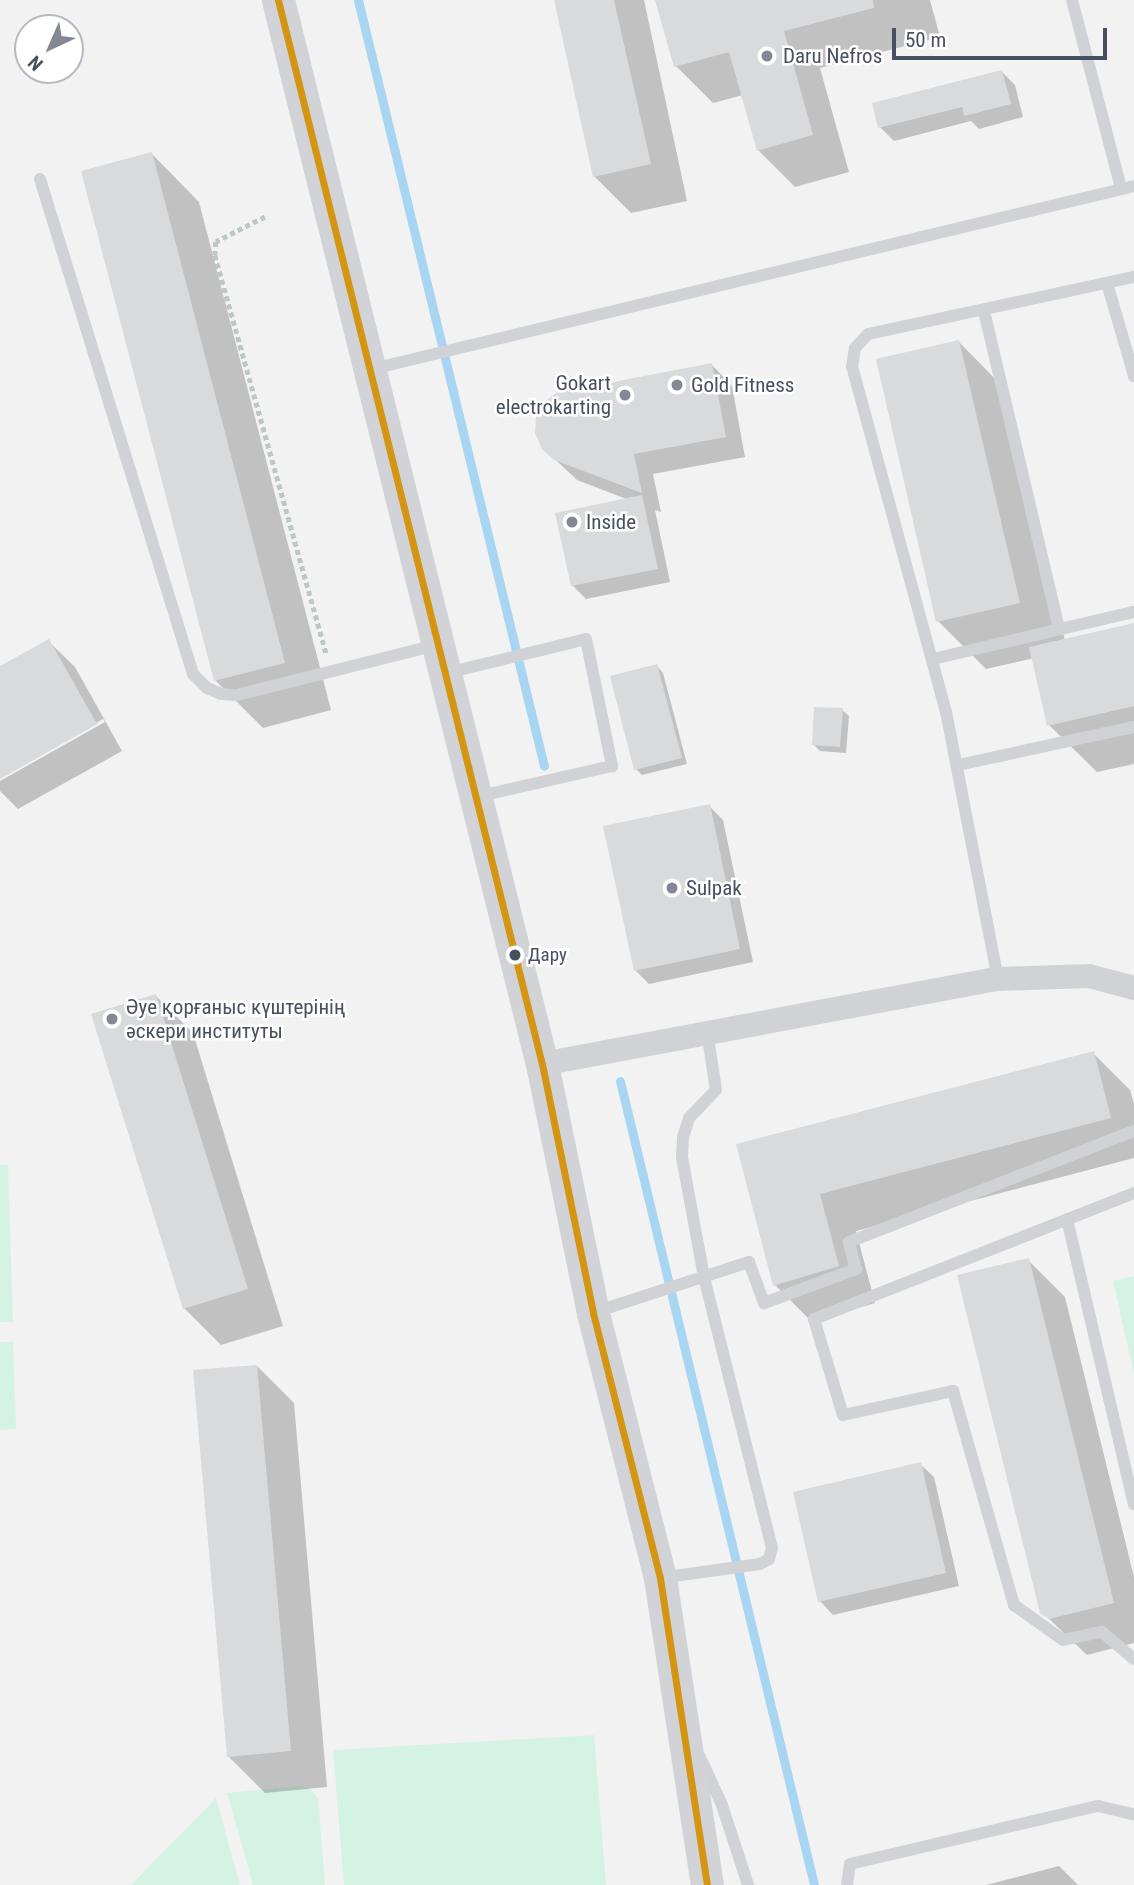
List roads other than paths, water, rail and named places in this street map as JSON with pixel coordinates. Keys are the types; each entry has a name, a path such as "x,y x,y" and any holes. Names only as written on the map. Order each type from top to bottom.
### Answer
{"main road":[{"path":"278,0 542,1064 593,1313 660,1578 707,1885"}],"street":[{"path":"542,1064 707,1031 998,979 1089,976 1134,989"}],"lane":[{"path":"370,369 1128,187 1072,0"},
{"path":"40,179 193,674 207,688 221,694 237,695 331,671 440,659 504,659 586,639 612,766 476,797"},
{"path":"998,979 958,765 933,659 852,368 855,348 869,334 984,311 1134,276"},
{"path":"1107,283 1134,376"},
{"path":"984,311 1059,628"},
{"path":"933,659 1134,612"},
{"path":"958,765 1134,727"},
{"path":"660,1578 751,1566 769,1559 772,1548 704,1276 682,1157 683,1137 689,1118 716,1090 707,1031"},
{"path":"593,1313 749,1262 764,1303 856,1269 849,1242 1134,1131"},
{"path":"1134,1193 814,1319 843,1415 953,1391 1014,1605 1063,1640 1102,1632 1134,1659"},
{"path":"1067,1219 1134,1504"},
{"path":"682,1716 722,1805 748,1885"},
{"path":"847,1885 850,1864 1098,1806 1134,1814"}],"waterway":[{"path":"358,0 544,766"},
{"path":"620,1081 814,1885"}],"place":[{"name":"Daru Nefros","path":"767,56"},
{"name":"Gold Fitness","path":"677,385"},
{"name":"Gokart electrokarting","path":"625,395"},
{"name":"Inside","path":"572,522"},
{"name":"Sulpak","path":"672,888"},
{"name":"Дару","path":"515,955"},
{"name":"Әуе қорғаныс күштерінің әскери институты","path":"112,1019"}]}
